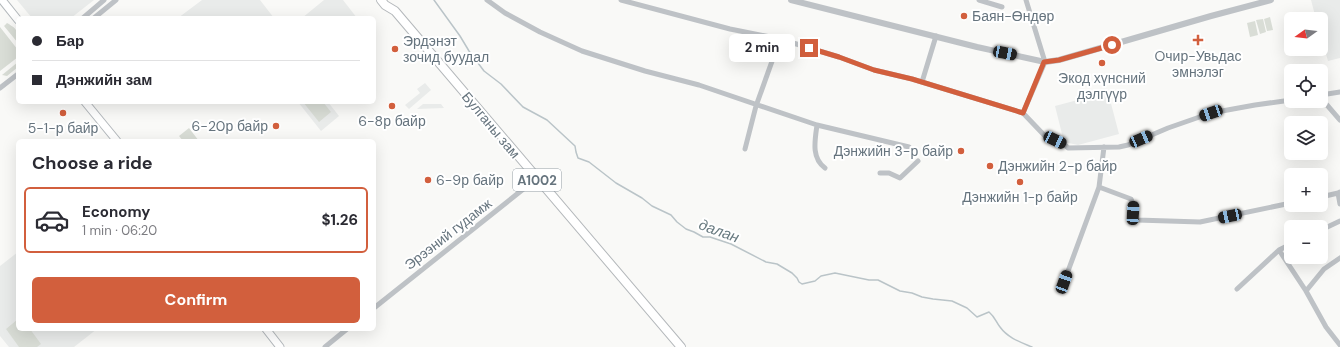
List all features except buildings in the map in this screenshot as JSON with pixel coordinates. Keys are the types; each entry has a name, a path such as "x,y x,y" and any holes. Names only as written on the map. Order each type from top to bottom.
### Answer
{"highway":[{"name":"Булганы зам","path":"380,0 395,11 681,347"},
{"name":"Булганы зам","path":"392,0 395,11"}],"main road":[{"path":"2,0 16,18"},
{"path":"87,104 115,139"},
{"path":"268,331 280,347"}],"street":[{"path":"85,16 104,0"},
{"path":"96,16 116,0"},
{"path":"487,0 505,13 540,32 582,51 699,86 817,125 909,146"},
{"path":"621,0 730,30 780,39 839,57 874,70 922,82 1023,113 1044,135 1068,148 1119,147 1128,145 1168,128 1211,113 1284,101"},
{"path":"791,0 814,3 977,47 1044,62 1059,60 1271,0"},
{"path":"979,0 1002,8"},
{"path":"1023,113 1044,62 1026,0"},
{"path":"922,82 936,36"},
{"path":"745,149 756,106 780,39"},
{"path":"0,88 16,76"},
{"path":"1328,95 1340,92"},
{"path":"1328,106 1340,120"},
{"path":"817,125 814,146 816,155 822,166 825,168"},
{"path":"1064,282 1099,186 1104,147"},
{"path":"880,173 900,178 918,161"},
{"name":"Эрээний гудамж","path":"376,306 536,178"},
{"path":"1099,186 1131,199 1134,217 1137,220 1200,222 1284,204"},
{"path":"1328,195 1339,192 1340,204"},
{"path":"1328,227 1340,221"},
{"path":"1237,290 1279,250 1284,248"},
{"path":"1279,250 1306,291 1326,327 1340,345"},
{"path":"1306,291 1324,269 1340,258"},
{"path":"325,347 345,331"}],"shaded area":[{"path":"17,0 94,0 74,16 30,16"},
{"path":"202,0 260,0 272,16 181,16"},
{"path":"324,0 343,0 355,16 304,16"},
{"path":"1311,0 1340,0 1340,58 1328,61 1327,56 1328,56 1328,12 1314,12"},
{"path":"1270,17 1273,30 1267,31 1264,19"},
{"path":"1263,19 1266,32 1260,34 1256,20"},
{"path":"1255,21 1258,35 1250,37 1247,23"},
{"path":"7,23 16,30 16,41 4,26"},
{"path":"0,27 16,47 16,59 0,71"},
{"path":"16,64 16,69 7,76 2,75"},
{"path":"425,83 431,90 409,109 405,105 420,93 417,89"},
{"path":"1108,92 1119,134 1078,145 1064,142 1055,106"},
{"path":"300,104 330,104 339,116 321,131"},
{"path":"305,104 325,104 331,112 319,122"},
{"path":"423,104 441,104 444,108 417,109"},
{"path":"189,128 197,139 181,139 179,136"},
{"path":"16,254 16,331 94,331 74,347 9,347 0,336 0,266"},
{"path":"16,321 16,331 31,331 41,344 37,347 19,347 6,329"}],"waterway":[{"name":"далан","path":"434,0 484,71 501,84 523,107 547,120 575,146 578,158 589,162 616,183 642,198 652,206 671,215 686,229 703,237 710,237 731,244 766,262 777,264 792,273 802,284 815,281 821,276 835,273 869,280 878,280 900,291 912,293 922,297 952,301 967,308 977,317 989,312 1003,331 1014,339 1032,347"}],"place":[{"name":"Баян-Өндөр","path":"964,16"},
{"name":"Oчир-Увьдас эмнэлэг","path":"1198,40"},
{"name":"Эрдэнэт зочид буудал","path":"395,49"},
{"name":"Экод хүнсний дэлгүүр","path":"1102,63"},
{"name":"6-8р байр","path":"392,106"},
{"name":"5-1-р байр","path":"63,113"},
{"name":"6-20р байр","path":"276,126"},
{"name":"Дэнжийн 3-р байр","path":"961,151"},
{"name":"Дэнжийн 2-р байр","path":"990,166"},
{"name":"6-9р байр","path":"428,180"},
{"name":"Дэнжийн 1-р байр","path":"1020,182"}],"route":[{"path":"809,48 874,70 912,79 1023,113 1044,62 1059,60 1112,45"}]}
